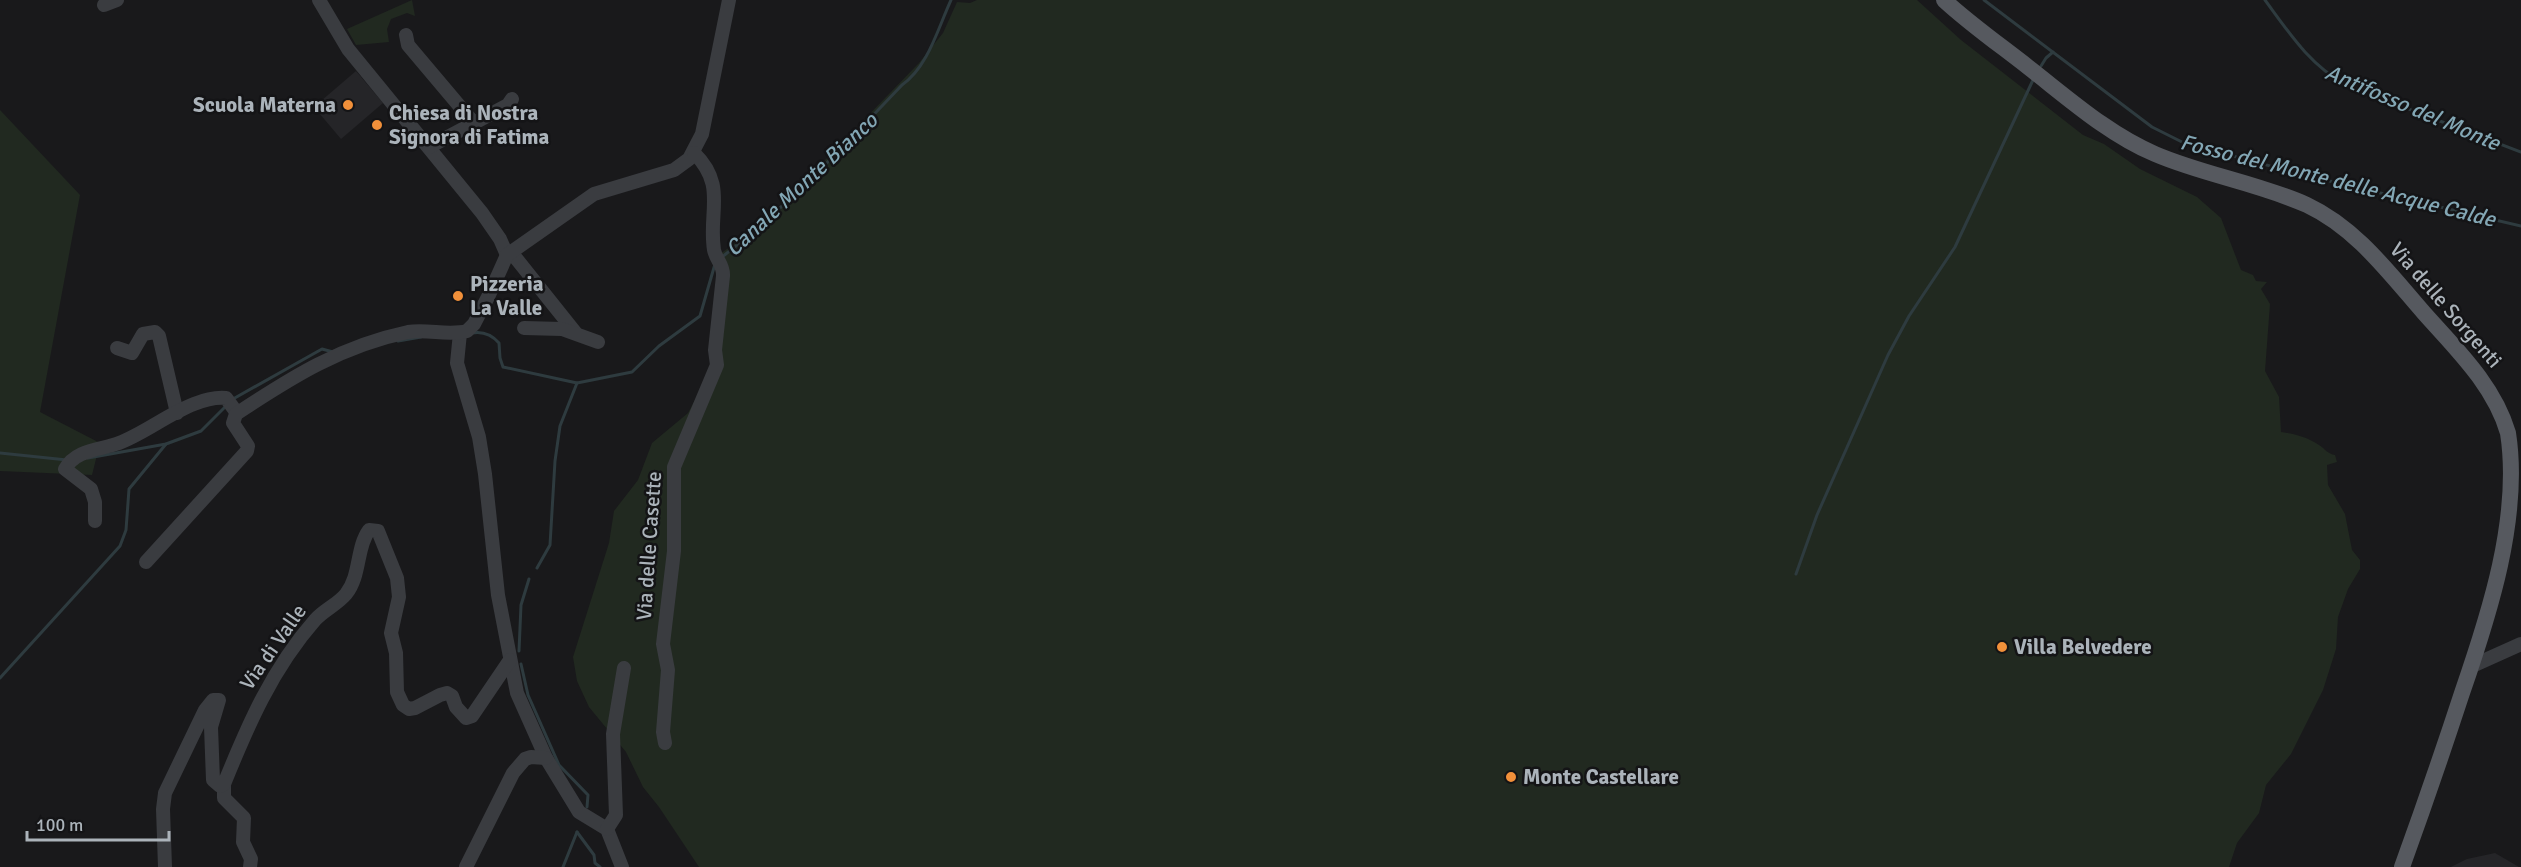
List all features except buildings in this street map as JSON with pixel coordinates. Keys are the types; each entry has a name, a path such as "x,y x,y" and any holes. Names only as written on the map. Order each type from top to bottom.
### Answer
{"main road":[{"name":"Via delle Sorgenti","path":"1944,0 2071,100 2133,144 2175,162 2303,203 2341,225 2374,256 2470,366 2493,398 2504,421 2513,454 2515,491 2507,553 2472,666 2402,867"}],"street":[{"path":"319,0 348,49 482,213 509,253 575,332"},
{"path":"622,867 607,829 579,812 546,758 522,709 498,595 479,437 458,371 456,356 459,337 472,327 509,253 594,194 674,170 684,164 694,153 704,128 729,0"},
{"path":"406,35 408,45 473,122"},
{"path":"429,147 507,105 512,99"},
{"name":"Via delle Casette","path":"665,743 663,732 668,670 663,644 674,551 674,467 717,365 715,350 723,276 719,260 713,184 706,167 694,153"},
{"path":"524,328 553,328 575,332 598,342"},
{"path":"95,521 91,489 65,469 81,455 93,449 116,445 205,400 232,407 338,353 406,333 432,331 459,337"},
{"path":"117,348 132,353 143,334 155,332 159,336 177,413"},
{"path":"146,562 247,451 248,446 233,423 232,407"},
{"name":"Via di Valle","path":"250,867 251,859 243,842 244,818 224,798 224,784 259,701 274,675 314,621 347,594 355,578 363,543 369,530 378,531 397,578 399,597 391,633 396,653 397,692 403,705 409,709 416,708 447,693 452,696 462,716 466,718 472,716 510,660"},
{"path":"2472,666 2521,644"},
{"path":"607,829 616,815 613,735 624,668"},
{"name":"Via di Valle","path":"165,867 163,808 165,794 205,710 216,699 219,702 211,727 212,771 216,784 220,786 224,784"},
{"path":"466,867 513,773 525,759 546,758"}],"shaded area":[{"path":"412,0 415,16 407,13 391,19 387,29 389,42 356,45 347,29"},
{"path":"977,0 1917,0 1961,40 2083,135 2104,144 2140,169 2197,197 2221,218 2241,270 2253,275 2256,281 2267,282 2261,289 2270,304 2265,371 2279,397 2281,432 2305,438 2335,455 2337,462 2327,465 2328,485 2345,514 2352,550 2360,560 2360,569 2348,589 2338,617 2336,649 2323,690 2291,754 2266,785 2259,813 2237,843 2229,867 699,867 643,787 626,752 589,707 577,681 573,657 609,543 614,511 638,480 652,443 688,413 721,351 720,254 767,220 919,63 943,33 957,2 970,3"},
{"name":"Scuola Materna","path":"356,71 383,103 341,139 314,107"},
{"path":"0,110 80,195 40,412 100,443 92,475 0,471"},
{"path":"2495,853 2519,867 2451,867 2467,859"}],"waterway":[{"name":"Canale Monte Bianco","path":"722,257 793,196 911,77 926,58 951,0"},
{"name":"Fosso del Monte delle Acque Calde","path":"1984,0 2152,127 2184,143 2304,175 2521,226"},
{"name":"Antifosso del Monte","path":"2265,0 2311,58 2321,68 2346,85 2521,152"},
{"path":"2041,66 2053,52"},
{"path":"1796,574 1817,515 1888,355 1909,316 1955,247 2033,80"},
{"name":"Canale Monte Bianco","path":"472,333 487,334 499,343 503,367 577,383 632,372 659,346 700,316 715,264"},
{"name":"Canale Monte Bianco","path":"398,341 421,337"},
{"name":"Canale Monte Bianco","path":"233,399 322,349 333,352"},
{"path":"537,568 550,545 555,461 560,426 577,383"},
{"path":"88,458 166,444 201,431 226,406"},
{"path":"0,678 120,546 126,530 129,489 166,444"},
{"path":"0,453 67,460"},
{"path":"519,651 521,605 529,579"},
{"path":"521,664 528,695 559,765 588,795 587,807"},
{"path":"577,832 594,855 595,863 600,867"},
{"path":"563,867 577,832"}],"place":[{"name":"Scuola Materna","path":"348,105"},
{"name":"Chiesa di Nostra Signora di Fatima","path":"377,125"},
{"name":"Pizzeria La Valle","path":"458,296"},
{"name":"Villa Belvedere","path":"2002,647"},
{"name":"Monte Castellare","path":"1511,777"}]}
